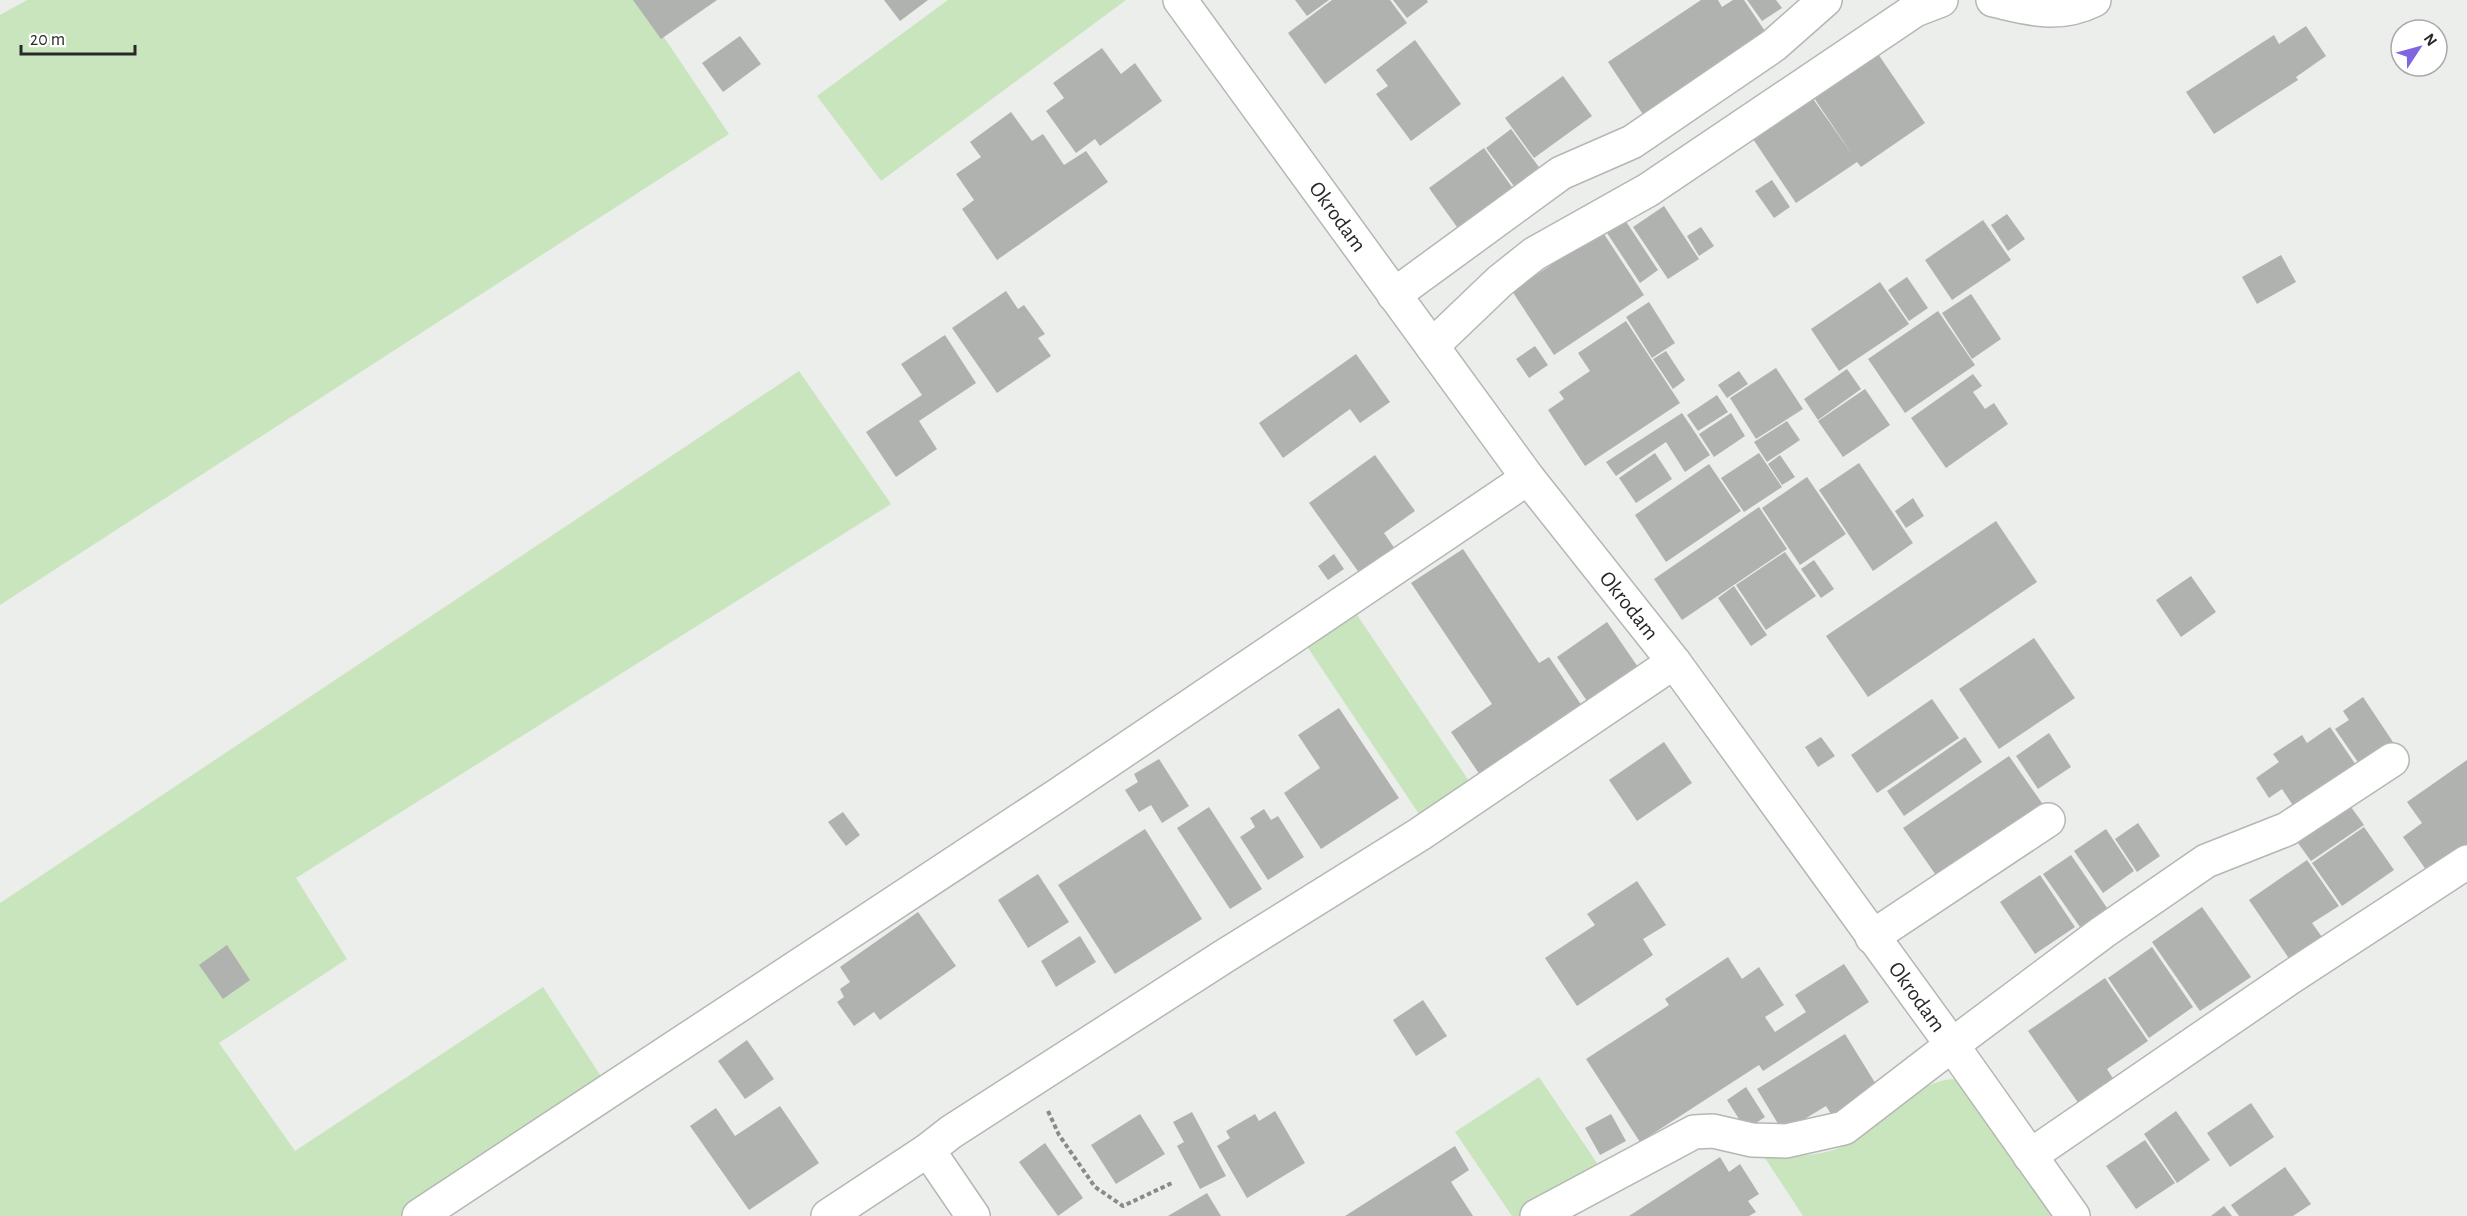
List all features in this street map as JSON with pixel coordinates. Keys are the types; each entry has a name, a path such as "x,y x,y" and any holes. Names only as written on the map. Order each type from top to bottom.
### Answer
{"street":[{"name":"Okrodam","path":"1180,0 1528,478 1674,662 2073,1216"},
{"path":"1394,295 1560,173 1632,142 1774,45 1825,0"},
{"path":"1432,346 1500,281 1534,254 1648,190 1915,10 1941,0"},
{"path":"1993,0 2046,12 2082,6 2094,0"},
{"path":"418,1216 1038,808 1528,478"},
{"path":"828,1216 928,1150 951,1132 1051,1070 1223,957 1420,834 1674,662"},
{"path":"1537,1216 1694,1132 1713,1131 1752,1140 1786,1141 1844,1128 2103,932 2206,861 2288,829 2392,760"},
{"path":"1872,937 2048,820"},
{"path":"2030,1156 2288,979 2467,862"},
{"path":"928,1150 974,1216"}],"path":[{"path":"1051,1070 1043,1100 1059,1135 1095,1187 1124,1206 1172,1183"}],"green space":[{"path":"27,0 639,0 729,134 0,605 0,15"},
{"path":"948,0 1126,0 881,181 817,96"},
{"path":"799,371 891,504 296,878 347,959 219,1043 295,1151 543,987 606,1084 401,1216 0,1216 0,903"},
{"path":"1353,609 1471,784 1421,817 1304,642"},
{"path":"1539,1077 1605,1175 1547,1216 1512,1216 1455,1132"},
{"path":"1954,1079 1967,1093 2057,1216 1803,1216 1765,1158 1809,1155 1840,1148 1863,1135 1925,1087"}],"building":[{"path":"633,0 717,0 661,39"},
{"path":"884,0 928,0 900,21"},
{"path":"1295,0 1329,0 1307,16"},
{"path":"1332,0 1390,0 1407,23 1325,84 1288,33"},
{"path":"1393,0 1427,0 1428,2 1407,18"},
{"path":"1701,0 1718,0 1722,7 1733,0 1744,0 1767,34 1644,116 1608,62"},
{"path":"1747,0 1776,0 1782,8 1762,21"},
{"path":"2306,26 2326,56 2296,77 2298,80 2214,134 2186,92 2274,35 2279,44"},
{"path":"740,36 761,64 723,92 702,63"},
{"path":"1415,40 1461,104 1411,141 1376,94 1388,86 1376,70"},
{"path":"1102,48 1121,74 1135,63 1162,101 1100,146 1095,139 1076,153 1046,111 1064,98 1053,83"},
{"path":"1876,51 1925,123 1861,167 1857,162 1796,203 1751,136 1811,96 1854,157 1812,95"},
{"path":"1563,76 1592,116 1534,158 1505,118"},
{"path":"1011,112 1032,141 1043,134 1064,165 1086,151 1108,182 997,260 962,209 974,200 956,174 981,157 970,142"},
{"path":"1511,129 1544,174 1519,193 1486,148"},
{"path":"1484,148 1517,194 1462,234 1429,188"},
{"path":"1772,180 1790,207 1774,218 1755,191"},
{"path":"1664,206 1699,259 1668,279 1633,227"},
{"path":"2007,214 2025,239 2008,251 1991,225"},
{"path":"1625,220 1658,270 1640,283 1607,233"},
{"path":"1983,220 2011,260 1952,300 1925,260"},
{"path":"1701,227 1714,246 1699,256 1687,236"},
{"path":"1602,231 1644,295 1554,355 1512,291"},
{"path":"2281,255 2296,282 2257,304 2242,277"},
{"path":"1907,277 1928,308 1909,321 1888,290"},
{"path":"1880,282 1909,324 1839,371 1811,329"},
{"path":"1006,291 1018,309 1024,305 1045,334 1038,338 1051,356 997,393 952,328"},
{"path":"1971,294 2001,339 1972,359 1942,313"},
{"path":"1649,302 1675,343 1652,358 1626,317"},
{"path":"1938,311 1975,365 1905,413 1868,359"},
{"path":"1626,321 1680,403 1585,466 1548,410 1564,399 1559,392 1590,371 1578,353"},
{"path":"945,335 976,383 919,421 937,449 896,477 866,432 922,395 901,364"},
{"path":"1535,346 1548,365 1529,378 1516,359"},
{"path":"1666,351 1685,380 1673,389 1653,359"},
{"path":"1356,354 1390,402 1360,423 1350,409 1283,458 1259,423"},
{"path":"1776,368 1803,409 1756,439 1730,398"},
{"path":"1847,369 1861,389 1818,420 1804,399"},
{"path":"1739,371 1748,384 1727,398 1718,385"},
{"path":"1973,374 1982,386 1973,392 1985,409 1994,403 2008,424 1946,468 1911,418"},
{"path":"1865,389 1890,425 1843,457 1818,421"},
{"path":"1717,395 1728,412 1698,431 1687,415"},
{"path":"1682,413 1710,455 1685,472 1666,442 1616,476 1606,462"},
{"path":"1731,413 1745,436 1714,457 1699,434"},
{"path":"1787,421 1800,440 1767,462 1754,442"},
{"path":"1655,453 1672,479 1636,503 1619,478"},
{"path":"1759,453 1782,487 1744,512 1721,478"},
{"path":"1375,455 1415,511 1384,533 1395,549 1360,574 1309,503"},
{"path":"1780,455 1795,477 1782,485 1768,464"},
{"path":"1859,463 1913,543 1873,571 1819,490"},
{"path":"1709,464 1741,511 1666,562 1635,515"},
{"path":"1807,477 1846,534 1800,565 1762,508"},
{"path":"1913,498 1924,516 1906,528 1895,511"},
{"path":"1759,507 1787,549 1682,620 1654,579"},
{"path":"1996,521 2037,582 1868,697 1826,636"},
{"path":"1463,549 1539,663 1549,657 1582,706 1480,775 1451,732 1492,704 1411,583"},
{"path":"1785,552 1816,596 1766,630 1736,585"},
{"path":"1334,554 1344,569 1328,580 1318,566"},
{"path":"1814,560 1834,589 1821,598 1801,569"},
{"path":"2191,576 2216,612 2181,637 2156,600"},
{"path":"1734,586 1767,635 1751,646 1718,598"},
{"path":"1607,622 1640,670 1589,704 1557,657"},
{"path":"2034,638 2075,698 1999,749 1959,689"},
{"path":"2363,697 2395,745 2362,768 2335,729 2349,720 2343,711"},
{"path":"1932,699 1959,738 1877,793 1851,755"},
{"path":"1339,708 1399,798 1321,849 1284,793 1320,768 1298,735"},
{"path":"2330,727 2358,768 2296,810 2282,789 2269,798 2256,778 2279,762 2273,754 2302,735 2307,743"},
{"path":"2049,733 2071,767 2038,789 2016,756"},
{"path":"1821,737 1835,756 1818,767 1805,747"},
{"path":"1965,737 1982,762 1904,816 1887,791"},
{"path":"1664,742 1692,783 1637,821 1609,780"},
{"path":"2009,756 2044,806 1938,878 1903,828"},
{"path":"1159,759 1189,806 1162,823 1151,805 1139,812 1125,790 1138,782 1134,774"},
{"path":"2467,760 2467,847 2429,874 2403,837 2422,823 2407,802"},
{"path":"1209,807 1262,889 1230,909 1177,828"},
{"path":"2351,807 2364,825 2311,861 2298,843"},
{"path":"1264,809 1271,820 1278,816 1304,857 1268,880 1240,837 1255,827 1250,818"},
{"path":"843,812 860,835 846,846 828,822"},
{"path":"2138,823 2160,856 2137,872 2115,839"},
{"path":"2364,827 2394,870 2342,906 2312,863"},
{"path":"1145,829 1202,919 1115,974 1058,885"},
{"path":"2106,829 2134,871 2103,893 2074,851"},
{"path":"2071,855 2107,908 2080,927 2043,874"},
{"path":"2307,860 2339,906 2312,923 2322,937 2290,960 2249,900"},
{"path":"1038,874 1069,922 1028,948 998,900"},
{"path":"2040,875 2075,927 2035,954 2000,902"},
{"path":"1637,881 1666,925 1643,939 1653,955 1577,1006 1545,958 1595,925 1587,914"},
{"path":"2202,907 2251,977 2200,1011 2152,942"},
{"path":"918,912 956,966 880,1020 874,1012 854,1026 837,1002 844,997 840,989 850,982 840,967"},
{"path":"1080,936 1096,962 1056,987 1041,961"},
{"path":"227,945 250,980 223,999 199,965"},
{"path":"2152,947 2193,1007 2149,1038 2108,978"},
{"path":"1728,957 1742,979 1759,967 1784,1005 1765,1017 1775,1032 1806,1012 1795,995 1844,964 1869,1002 1763,1071 1759,1065 1640,1142 1586,1059 1669,1005 1665,999"},
{"path":"2105,978 2148,1041 2107,1069 2114,1080 2079,1104 2028,1031"},
{"path":"1423,1000 1447,1036 1416,1056 1393,1020"},
{"path":"1845,1034 1877,1086 1836,1122 1826,1106 1783,1132 1757,1089"},
{"path":"747,1040 774,1079 745,1099 718,1061"},
{"path":"1746,1087 1765,1117 1746,1130 1727,1100"},
{"path":"2251,1103 2274,1137 2230,1167 2207,1133"},
{"path":"780,1106 819,1163 749,1210 690,1126 716,1108 735,1136"},
{"path":"1275,1111 1305,1163 1247,1198 1217,1146 1230,1138 1226,1131 1255,1114 1259,1121"},
{"path":"2176,1111 2210,1160 2177,1183 2144,1134"},
{"path":"1192,1112 1226,1176 1200,1189 1177,1146 1184,1142 1173,1122"},
{"path":"1140,1114 1165,1154 1116,1184 1091,1145"},
{"path":"1611,1114 1626,1141 1600,1155 1585,1128"},
{"path":"2145,1140 2175,1183 2136,1209 2106,1166"},
{"path":"1045,1143 1083,1198 1058,1216 1019,1162"},
{"path":"1455,1146 1469,1170 1451,1182 1473,1216 1345,1216"},
{"path":"1720,1157 1729,1172 1740,1164 1759,1194 1748,1201 1756,1212 1749,1216 1629,1216"},
{"path":"2285,1167 2311,1204 2293,1216 2239,1216 2231,1205"},
{"path":"1207,1193 1221,1216 1168,1216"},
{"path":"2224,1206 2232,1216 2211,1216"}]}
